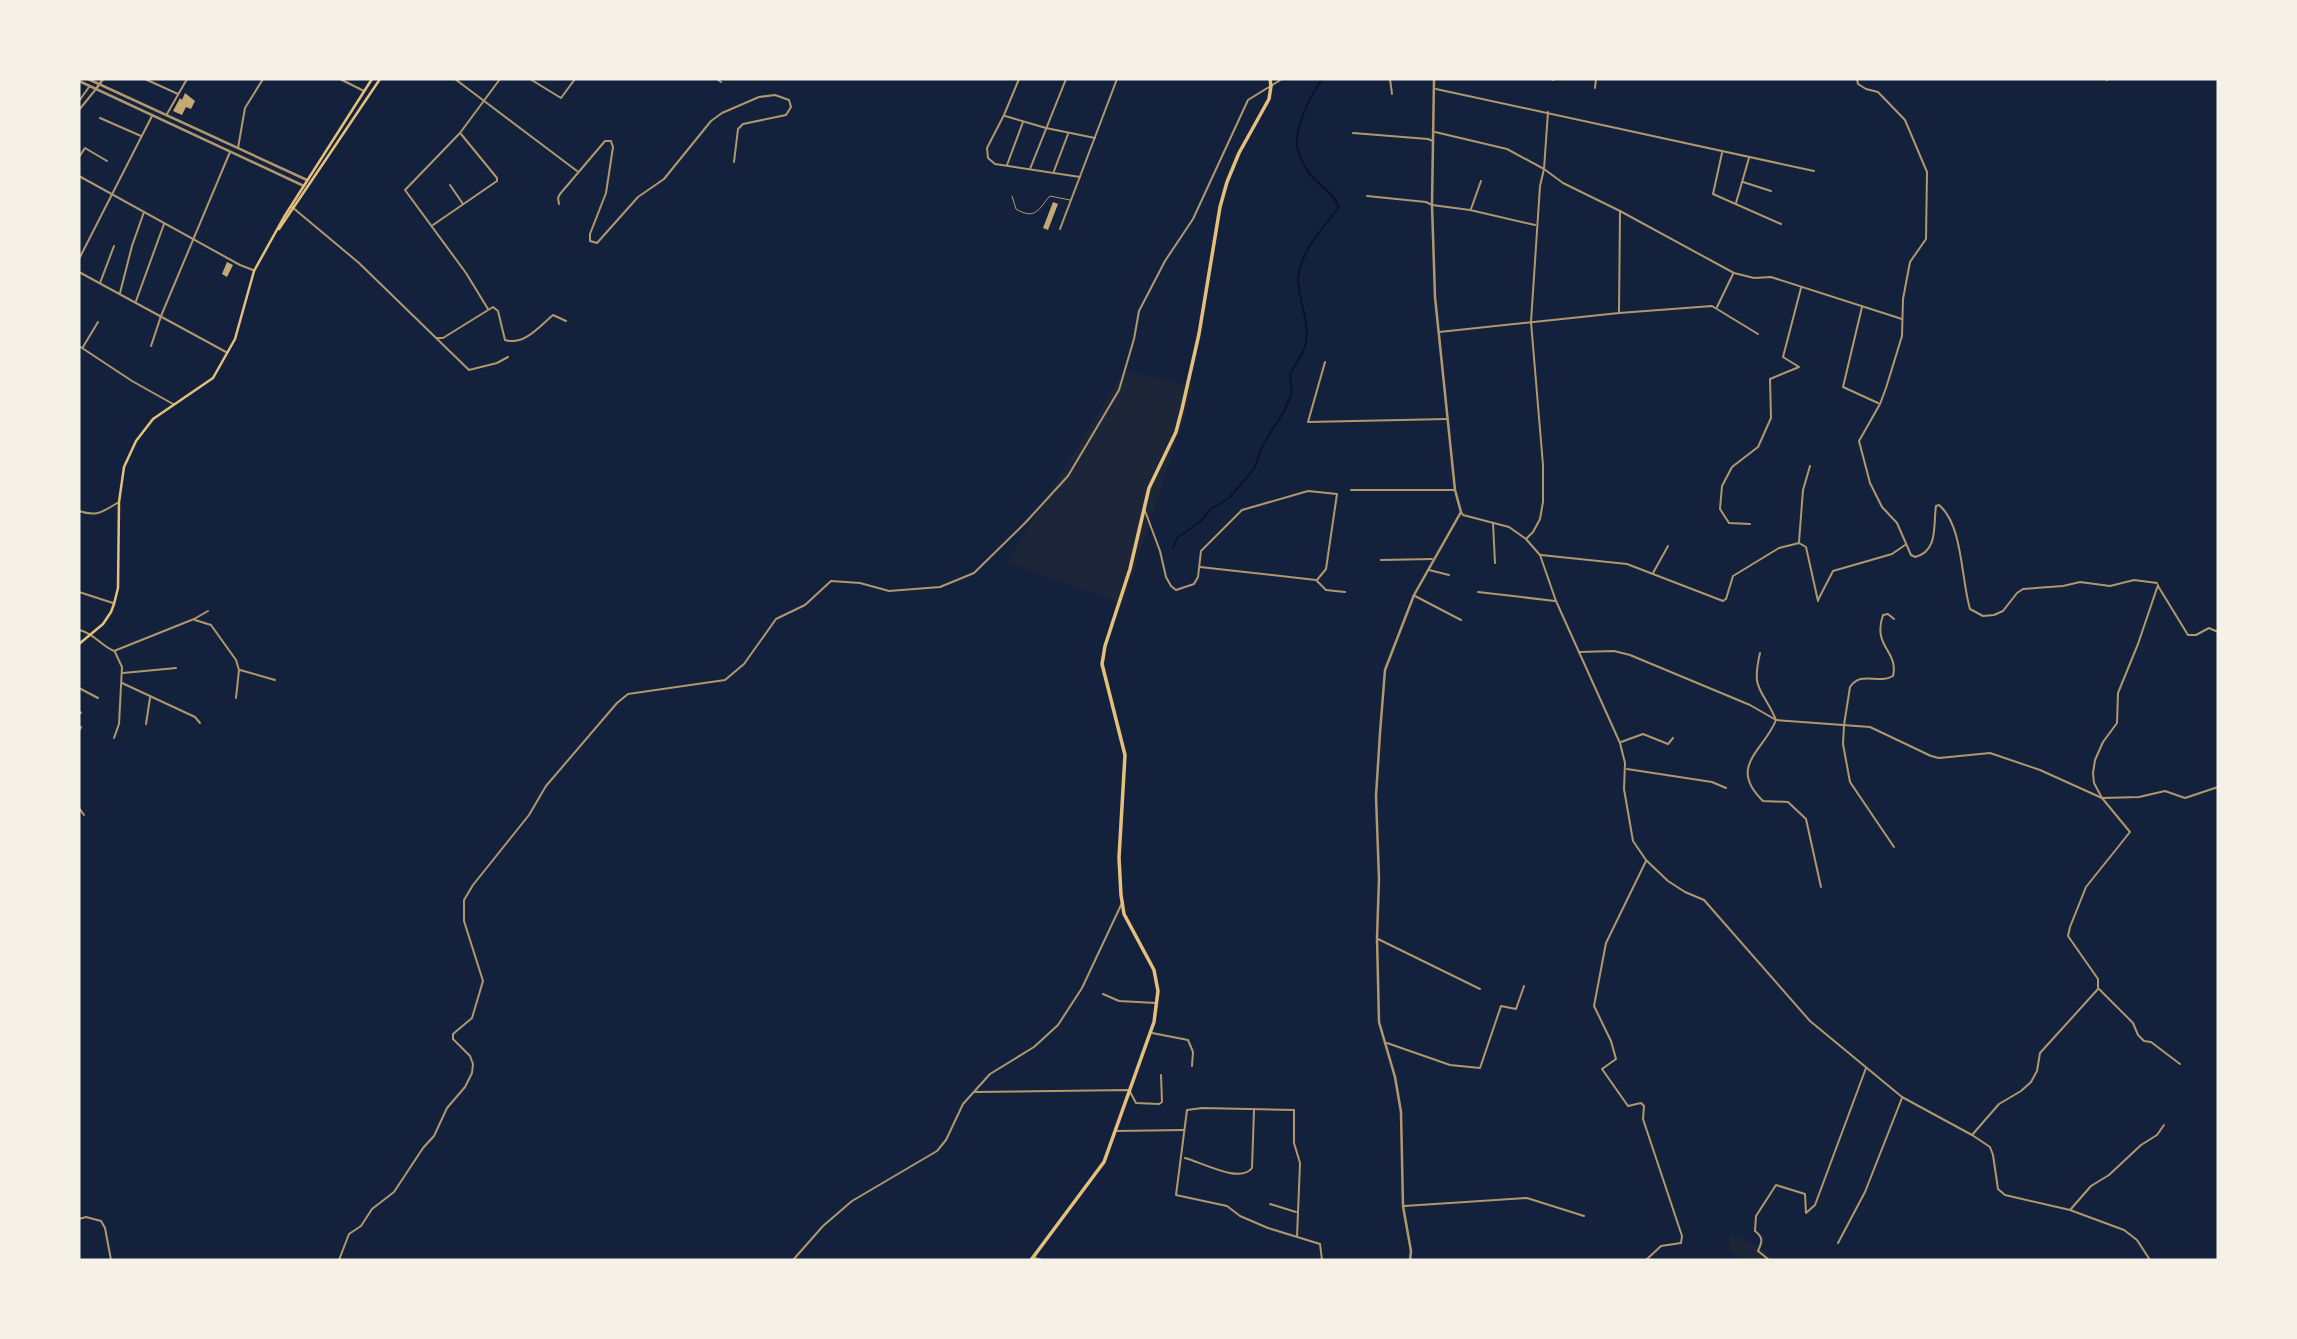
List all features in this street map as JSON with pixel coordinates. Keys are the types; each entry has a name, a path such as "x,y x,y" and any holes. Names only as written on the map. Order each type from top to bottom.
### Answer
{"main road":[{"path":"309,181 372,79"},
{"path":"1033,1259 1104,1162 1151,1033 1158,991 1154,970 1124,914 1119,858 1125,755 1102,664 1105,646 1130,569 1149,488 1176,432 1182,409 1227,182 1239,153 1269,99 1270,79"},
{"path":"79,644 92,635 111,612 114,604 118,587 118,502 124,467 136,441 153,419 213,378 235,339 254,271 305,187 379,80"}],"street":[{"path":"88,79 309,181"},
{"path":"79,110 103,79"},
{"path":"145,79 179,94"},
{"path":"166,115 187,79"},
{"path":"238,148 245,108 262,79"},
{"path":"340,79 365,91"},
{"path":"372,79 379,80"},
{"path":"455,79 578,172"},
{"path":"488,309 432,225 405,190 460,133 500,79"},
{"path":"530,79 561,98 575,79"},
{"path":"718,79 721,82"},
{"path":"1019,79 987,148 988,158 995,164 1080,177"},
{"path":"1030,169 1066,79"},
{"path":"1060,229 1117,79"},
{"path":"339,1260 349,1234 360,1226 372,1209 394,1192 434,1136 447,1108 465,1087 472,1073 470,1056 453,1039 453,1034 472,1018 482,981 462,913 464,900 529,815 556,773 628,694 725,680 744,664 776,619 805,605 831,581 860,583 889,592 940,587 974,573 1068,476 1119,390 1135,339 1139,311 1165,261 1193,219 1248,100 1282,79"},
{"path":"1391,79 1392,94"},
{"path":"1434,79 1434,297 1455,490 1463,515 1509,527 1525,538 1540,555 1556,601 1619,743 1626,769 1624,789 1633,841 1646,860 1668,880 1685,892 1704,900 1810,1021 1902,1097 1990,1147 1998,1189 2005,1195 2070,1210 2124,1230 2137,1240 2150,1260"},
{"path":"1595,88 1596,79"},
{"path":"1857,79 1858,84 1866,89 1878,92 1905,120 1927,172 1926,239 1910,262 1903,299 1902,336 1880,404 1859,440 1870,483 1882,507 1897,523 1911,555 1915,557 1921,555 1936,533 1936,506 1939,505 1945,510 1960,547 1960,564 1970,609 1983,615 1994,615 2003,611 2023,589 2080,582 2110,586 2134,580 2157,583"},
{"path":"79,101 94,80"},
{"path":"79,81 305,187"},
{"path":"1435,89 1814,171"},
{"path":"559,204 560,194 578,172 605,141 611,141 613,147 606,193 590,234 590,241 597,243 638,197 664,179 711,121 722,113 759,97 775,96 789,100 791,107 786,116 743,124 738,129 735,135 734,162"},
{"path":"1525,538 1533,533 1540,519 1543,502 1543,466 1531,322 1548,112"},
{"path":"1004,115 1046,128 1095,138"},
{"path":"79,259 153,116"},
{"path":"100,118 142,136"},
{"path":"1007,165 1023,121"},
{"path":"1434,132 1507,149 1544,169 1563,183 1734,273 1754,278 1770,276 1903,319"},
{"path":"432,225 464,205 497,178 460,133"},
{"path":"1053,173 1068,133"},
{"path":"1353,133 1428,139 1434,142"},
{"path":"79,157 85,148 107,161"},
{"path":"151,346 230,152"},
{"path":"1723,152 1713,194 1781,224"},
{"path":"1736,204 1749,157"},
{"path":"79,176 254,271"},
{"path":"1470,210 1481,181"},
{"path":"1742,182 1771,191"},
{"path":"450,185 464,205"},
{"path":"1367,196 1426,202 1537,225"},
{"path":"292,207 359,263 468,370 497,363 508,357"},
{"path":"1619,313 1620,211"},
{"path":"120,293 144,212"},
{"path":"135,302 164,223"},
{"path":"100,284 114,246"},
{"path":"79,272 228,354"},
{"path":"1717,308 1734,273"},
{"path":"1750,524 1730,523 1720,509 1722,486 1732,467 1758,447 1771,418 1769,381 1799,367 1783,357 1801,287"},
{"path":"1438,332 1712,306 1758,334"},
{"path":"1862,306 1843,387 1880,404"},
{"path":"436,338 443,338 493,307 498,311 505,340 508,342 514,342 534,332 553,316 566,321"},
{"path":"98,322 80,347 173,404"},
{"path":"1325,362 1308,422 1448,419"},
{"path":"1799,543 1802,489 1810,466"},
{"path":"1351,490 1455,490"},
{"path":"1144,509 1160,551 1166,577 1177,590 1194,584 1198,577 1200,551 1242,510 1308,491 1337,494 1326,569 1317,580"},
{"path":"79,511 90,515 98,514 118,502"},
{"path":"1410,1260 1411,1251 1403,1206 1401,1112 1395,1077 1379,1022 1377,938 1380,879 1376,796 1385,670 1414,595 1461,512"},
{"path":"1493,522 1495,563"},
{"path":"1540,555 1627,564 1723,601 1734,576 1779,548 1799,543 1807,547 1818,601 1833,572 1892,554 1906,544"},
{"path":"1653,574 1668,546"},
{"path":"1381,561 1433,559"},
{"path":"1198,567 1317,580 1326,590 1345,592"},
{"path":"1427,570 1449,575"},
{"path":"1972,1135 1999,1104 2031,1082 2037,1071 2040,1053 2098,989 2098,979 2068,936 2086,887 2130,832 2102,799 2094,783 2095,760 2103,742 2117,723 2118,693 2158,585 2188,635 2196,635 2209,628 2218,632"},
{"path":"79,592 114,604"},
{"path":"1478,592 1556,601"},
{"path":"1414,595 1461,620"},
{"path":"114,651 208,611"},
{"path":"1894,619 1888,614 1883,615 1879,634 1894,663 1893,676 1887,679 1859,678 1853,682 1850,687 1843,744 1850,782 1894,847"},
{"path":"194,619 211,625 236,660 239,670 236,698"},
{"path":"79,630 92,635 106,648 114,651 120,659 122,673 119,723 114,738"},
{"path":"1578,652 1614,651 1630,655 1750,705 1776,720 1870,727 1939,758 1990,753 2040,770 2102,799 2139,797 2165,791 2185,798 2218,787"},
{"path":"1760,653 1755,673 1756,686 1776,720"},
{"path":"122,673 176,668"},
{"path":"239,670 275,680"},
{"path":"121,683 195,717 200,723"},
{"path":"79,688 98,698"},
{"path":"146,724 150,696"},
{"path":"1776,720 1753,754 1748,769 1752,790 1763,801 1788,802 1806,819 1821,887"},
{"path":"79,732 81,727"},
{"path":"1619,743 1643,734 1668,744 1673,738"},
{"path":"1626,769 1712,782 1726,788"},
{"path":"79,808 84,815"},
{"path":"1646,860 1606,943 1594,1006 1611,1041 1616,1059 1602,1069 1628,1105 1641,1103 1644,1106 1643,1119 1682,1236 1681,1243 1661,1246 1646,1260"},
{"path":"793,1260 823,1226 852,1201 937,1151 946,1140 963,1104 972,1092 990,1074 1034,1046 1058,1026 1088,975 1122,902"},
{"path":"1377,938 1480,989"},
{"path":"1386,1042 1450,1065 1480,1068 1501,1006 1516,1009 1524,986"},
{"path":"2098,989 2133,1023 2144,1041 2151,1042 2180,1064"},
{"path":"1103,994 1119,1001 1157,1003"},
{"path":"1151,1033 1188,1040 1193,1052 1192,1066"},
{"path":"1768,1259 1758,1251 1762,1240 1761,1235 1755,1231 1756,1216 1776,1185 1805,1194 1806,1213 1815,1205 1866,1067"},
{"path":"972,1092 1129,1090 1136,1103 1159,1104 1162,1102 1161,1076"},
{"path":"1838,1243 1865,1192 1902,1097"},
{"path":"1297,1237 1300,1163 1294,1143 1294,1111 1202,1108 1187,1110 1177,1195 1227,1206 1240,1216 1297,1237 1320,1244 1322,1260"},
{"path":"1183,1158 1214,1169 1243,1175 1250,1173 1254,1109"},
{"path":"2070,1210 2091,1186 2109,1175 2141,1145 2157,1135 2164,1125"},
{"path":"1116,1131 1185,1130"},
{"path":"1403,1206 1527,1198 1584,1216"},
{"path":"1270,1205 1298,1212"},
{"path":"79,1219 86,1217 101,1221 105,1228 111,1260"},
{"path":"1033,1259 1042,1260"}],"lane":[{"path":"1012,195 1016,209 1021,212 1038,212 1050,196 1071,201"}],"shaded area":[{"path":"1124,371 1194,387 1123,604 1007,562"},
{"path":"1730,1233 1776,1260 1743,1260 1729,1250"}],"building":[{"path":"185,93 195,101 191,109 186,107 182,115 173,111"},
{"path":"1053,202 1058,204 1048,230 1043,228"},
{"path":"227,262 233,265 227,277 222,274"}],"waterway":[{"path":"1173,548 1177,538 1201,521 1211,509 1229,498 1254,469 1263,445 1292,393 1290,375 1303,351 1307,333 1299,289 1299,271 1310,245 1339,207 1307,170 1297,147 1301,119 1309,100 1323,79"}]}
